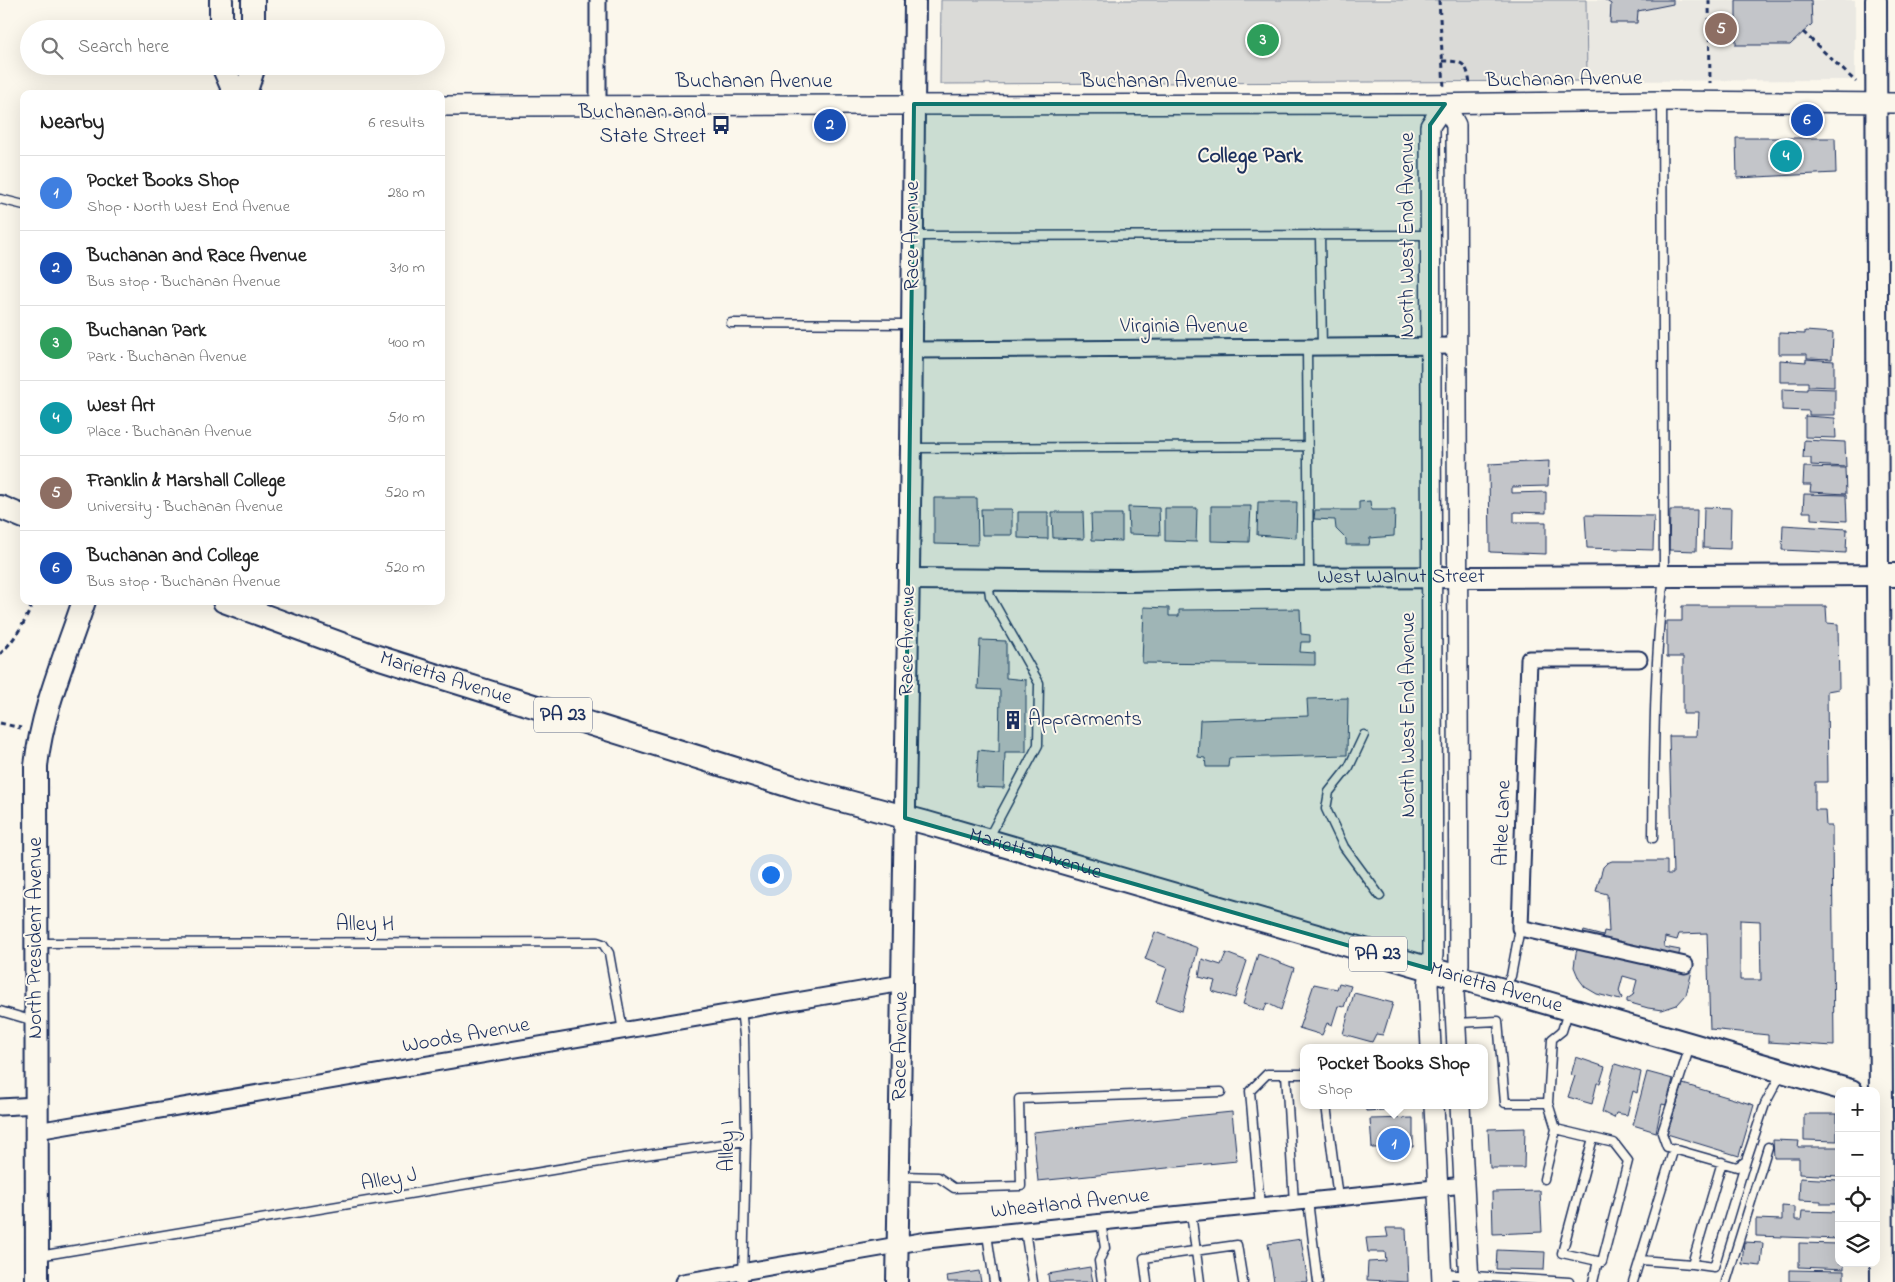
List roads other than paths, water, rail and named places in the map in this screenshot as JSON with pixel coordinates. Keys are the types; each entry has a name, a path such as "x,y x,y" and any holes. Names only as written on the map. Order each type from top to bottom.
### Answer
{"main road":[{"path":"220,0 221,20"},
{"path":"253,0 254,20"},
{"name":"Race Avenue","path":"897,1282 911,448 915,0"},
{"path":"1876,0 1886,102 1887,1090 1882,1282"},
{"path":"227,75 233,90"},
{"path":"247,90 251,75"},
{"path":"0,507 20,515"},
{"name":"West Walnut Street","path":"909,580 1127,581 1431,577 1887,575"},
{"name":"North President Avenue","path":"37,1282 36,786 38,747 46,716 83,605"},
{"name":"Marietta Avenue","path":"235,605 374,656 791,786 987,840 1836,1087"}],"street":[{"path":"598,0 598,105"},
{"name":"Buchanan Avenue","path":"445,106 1445,104 1662,101 1886,102"},
{"path":"1445,104 1456,125 1459,964 1454,992 1457,1044"},
{"name":"North West End Avenue","path":"1431,1044 1428,984 1433,955 1430,126 1445,104"},
{"name":"Virginia Avenue","path":"912,350 1457,346"},
{"name":"Atlee Lane","path":"1520,928 1529,659 1639,658"},
{"path":"1520,928 1685,965"},
{"name":"Woods Avenue","path":"37,1131 902,983"},
{"path":"0,1107 37,1105"},
{"path":"1434,1109 1442,1278"},
{"path":"1460,1109 1468,1279"},
{"name":"Wheatland Avenue","path":"683,1282 743,1277 897,1245 1464,1185"}],"lane":[{"path":"1652,838 1659,618 1664,576 1662,101"},
{"path":"0,199 20,204"},
{"path":"1308,578 1308,446 1320,235"},
{"path":"913,236 1430,235"},
{"path":"731,323 912,324"},
{"path":"911,448 1308,446"},
{"path":"987,840 1038,745 1040,683 990,596 988,579"},
{"path":"1364,735 1349,767 1329,792 1326,810 1344,847 1380,896"},
{"path":"1504,990 1511,976 1520,928"},
{"name":"Alley H","path":"36,943 597,942 603,944 610,953 623,1031"},
{"path":"1544,1179 1556,1129 1548,1103 1552,1039 1562,1031 1569,1009"},
{"path":"0,1010 36,1022"},
{"name":"Alley I","path":"741,1010 744,1036 746,1141 743,1277"},
{"path":"1456,1023 1498,1021 1505,1103 1548,1103"},
{"path":"1690,1044 1662,1133 1667,1147 1737,1167 1746,1161"},
{"path":"1640,1260 1714,1267 1765,1104 1782,1072"},
{"path":"1260,1206 1250,1091 1267,1074 1300,1074"},
{"path":"1286,1074 1301,1202 1318,1282"},
{"path":"898,1176 938,1177 954,1188 1021,1186 1019,1099 1221,1092"},
{"path":"1327,1109 1338,1198"},
{"path":"1556,1129 1614,1143 1628,1161 1602,1262 1562,1253 1593,1138"},
{"name":"Alley J","path":"37,1257 624,1158 746,1141"},
{"path":"1726,1282 1768,1147"},
{"path":"1633,1282 1674,1148"},
{"path":"1692,1264 1722,1162"},
{"path":"1191,1213 1200,1282"},
{"path":"1101,1222 1105,1248 1099,1261 1102,1282"},
{"path":"1025,1230 1033,1282"},
{"path":"987,1234 994,1282"},
{"path":"1148,1282 1144,1258 1238,1245 1243,1282"},
{"path":"1593,1282 1598,1261"},
{"path":"1442,1278 1569,1282"}],"place":[{"name":"Franklin & Marshall College","path":"1721,29"},
{"name":"Buchanan Park","path":"1263,40"},
{"name":"Buchanan and College","path":"1807,120"},
{"name":"Buchanan and State Street","path":"721,125"},
{"name":"Buchanan and Race Avenue","path":"830,125"},
{"name":"West Art","path":"1786,156"},
{"name":"Apprarments","path":"1013,720"},
{"name":"Pocket Books Shop","path":"1394,1144"}],"district":[{"name":"College Park","path":"1250,157"}]}
